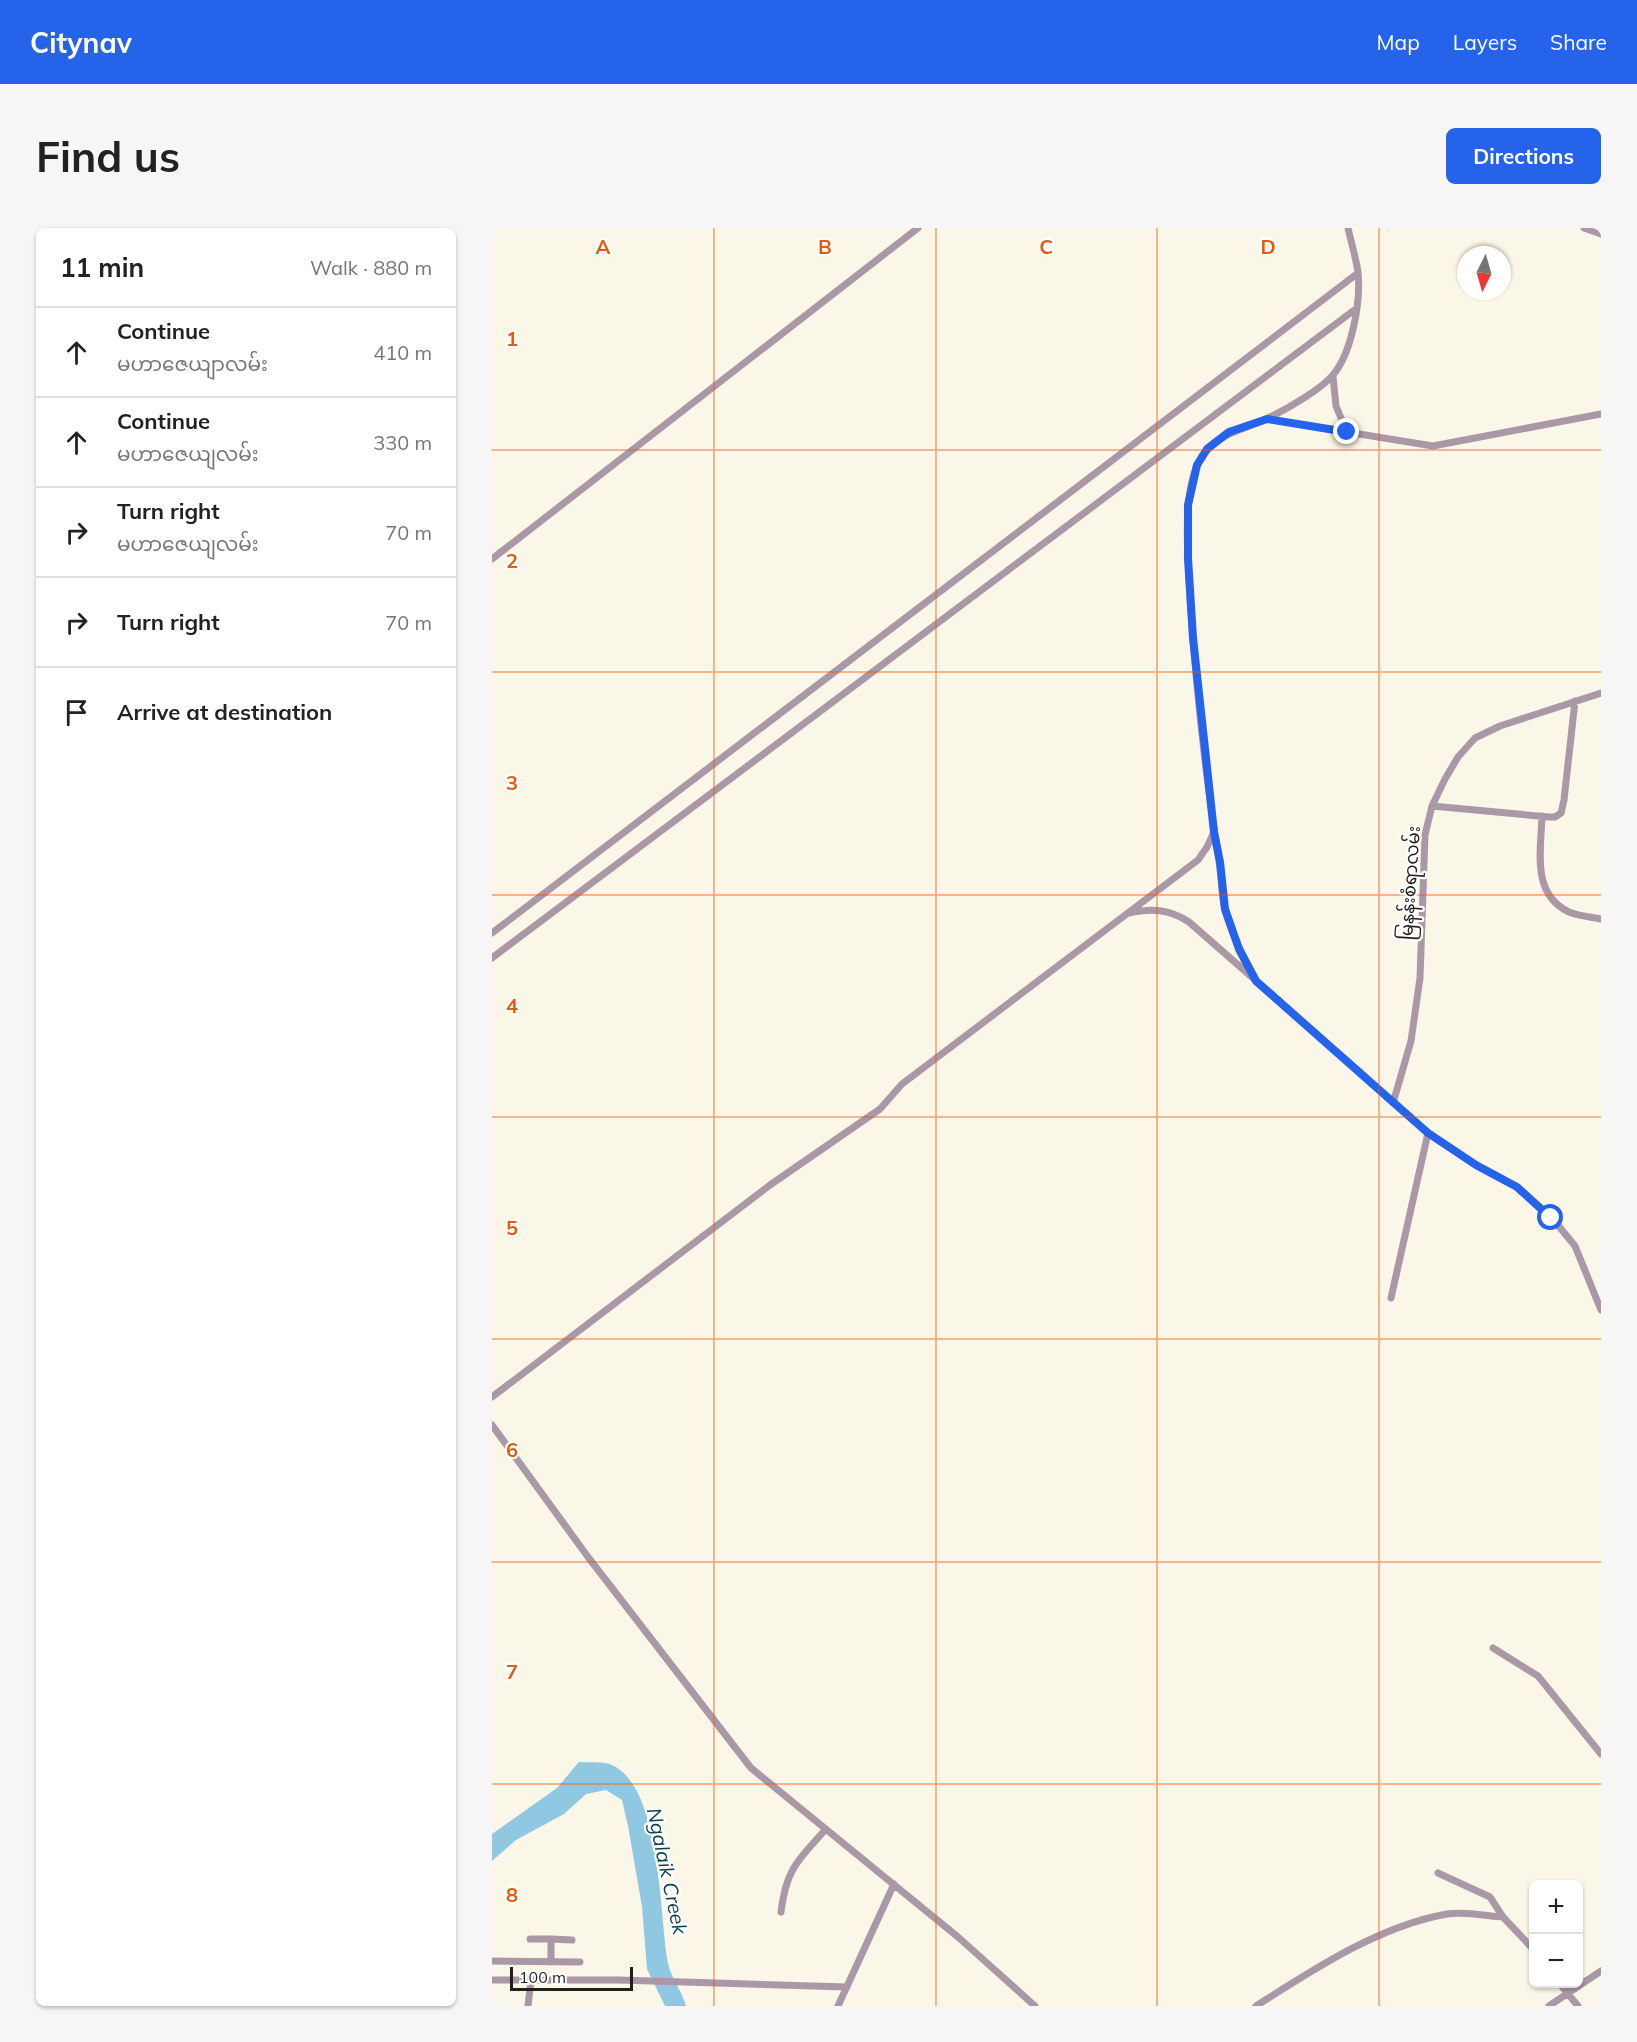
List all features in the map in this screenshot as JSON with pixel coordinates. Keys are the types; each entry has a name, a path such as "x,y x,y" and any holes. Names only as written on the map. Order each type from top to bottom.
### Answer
{"street":[{"path":"492,559 918,228"},
{"path":"1256,981 1239,949 1225,909 1214,832 1193,638 1188,558 1188,505 1197,465 1207,449 1229,432 1267,419 1305,397 1333,376 1352,341 1357,308 1358,273 1348,228"},
{"path":"1584,228 1601,234"},
{"path":"492,933 1358,273"},
{"path":"492,958 1357,308"},
{"path":"1333,376 1336,406 1347,432"},
{"path":"1267,419 1432,446 1601,414"},
{"name":"မြနန်းစံရာလမ်း","path":"1393,1103 1412,1041 1420,978 1425,836 1432,806 1458,757 1475,738 1500,726 1601,693"},
{"path":"1432,806 1555,817 1561,813 1575,701"},
{"path":"1542,816 1540,873 1544,888 1557,904 1569,911 1601,919"},
{"path":"492,1397 770,1185 880,1109 902,1084 1198,860 1214,832"},
{"path":"1127,914 1161,909 1177,914 1189,922 1428,1133 1476,1165 1517,1187 1551,1218 1575,1246 1601,1310"},
{"path":"1391,1299 1428,1133"},
{"path":"492,1425 588,1557 751,1768 958,1937 1035,2006"},
{"path":"1493,1648 1538,1676 1601,1754"},
{"path":"781,1912 785,1886 797,1861 826,1829"},
{"path":"1438,1873 1490,1897 1503,1917 1529,1946"},
{"path":"838,2006 894,1884"},
{"path":"1256,2006 1307,1973 1392,1929 1449,1914 1503,1917"},
{"path":"530,1939 572,1940"},
{"path":"550,1939 551,1962"},
{"path":"492,1961 580,1962"},
{"path":"1548,2006 1601,1971"},
{"path":"492,1980 619,1980 847,1987"},
{"path":"528,2006 531,1980"},
{"path":"1564,1988 1578,2006"}],"water":[{"path":"579,1762 612,1765 628,1778 641,1799 649,1825 660,1885 668,1963 686,2006 665,2006 647,1969 642,1907 622,1800 606,1790 586,1794 564,1814 516,1840 492,1861 492,1834 557,1788"}],"route":[{"path":"1347,432 1267,419 1229,432 1219,438 1207,449 1197,465 1188,505 1188,558 1193,638 1209,790 1225,909 1239,949 1256,981 1428,1133 1476,1165 1517,1187 1551,1218"}],"water label":[{"name":"Ngalaik Creek","path":"667,1871"}]}
